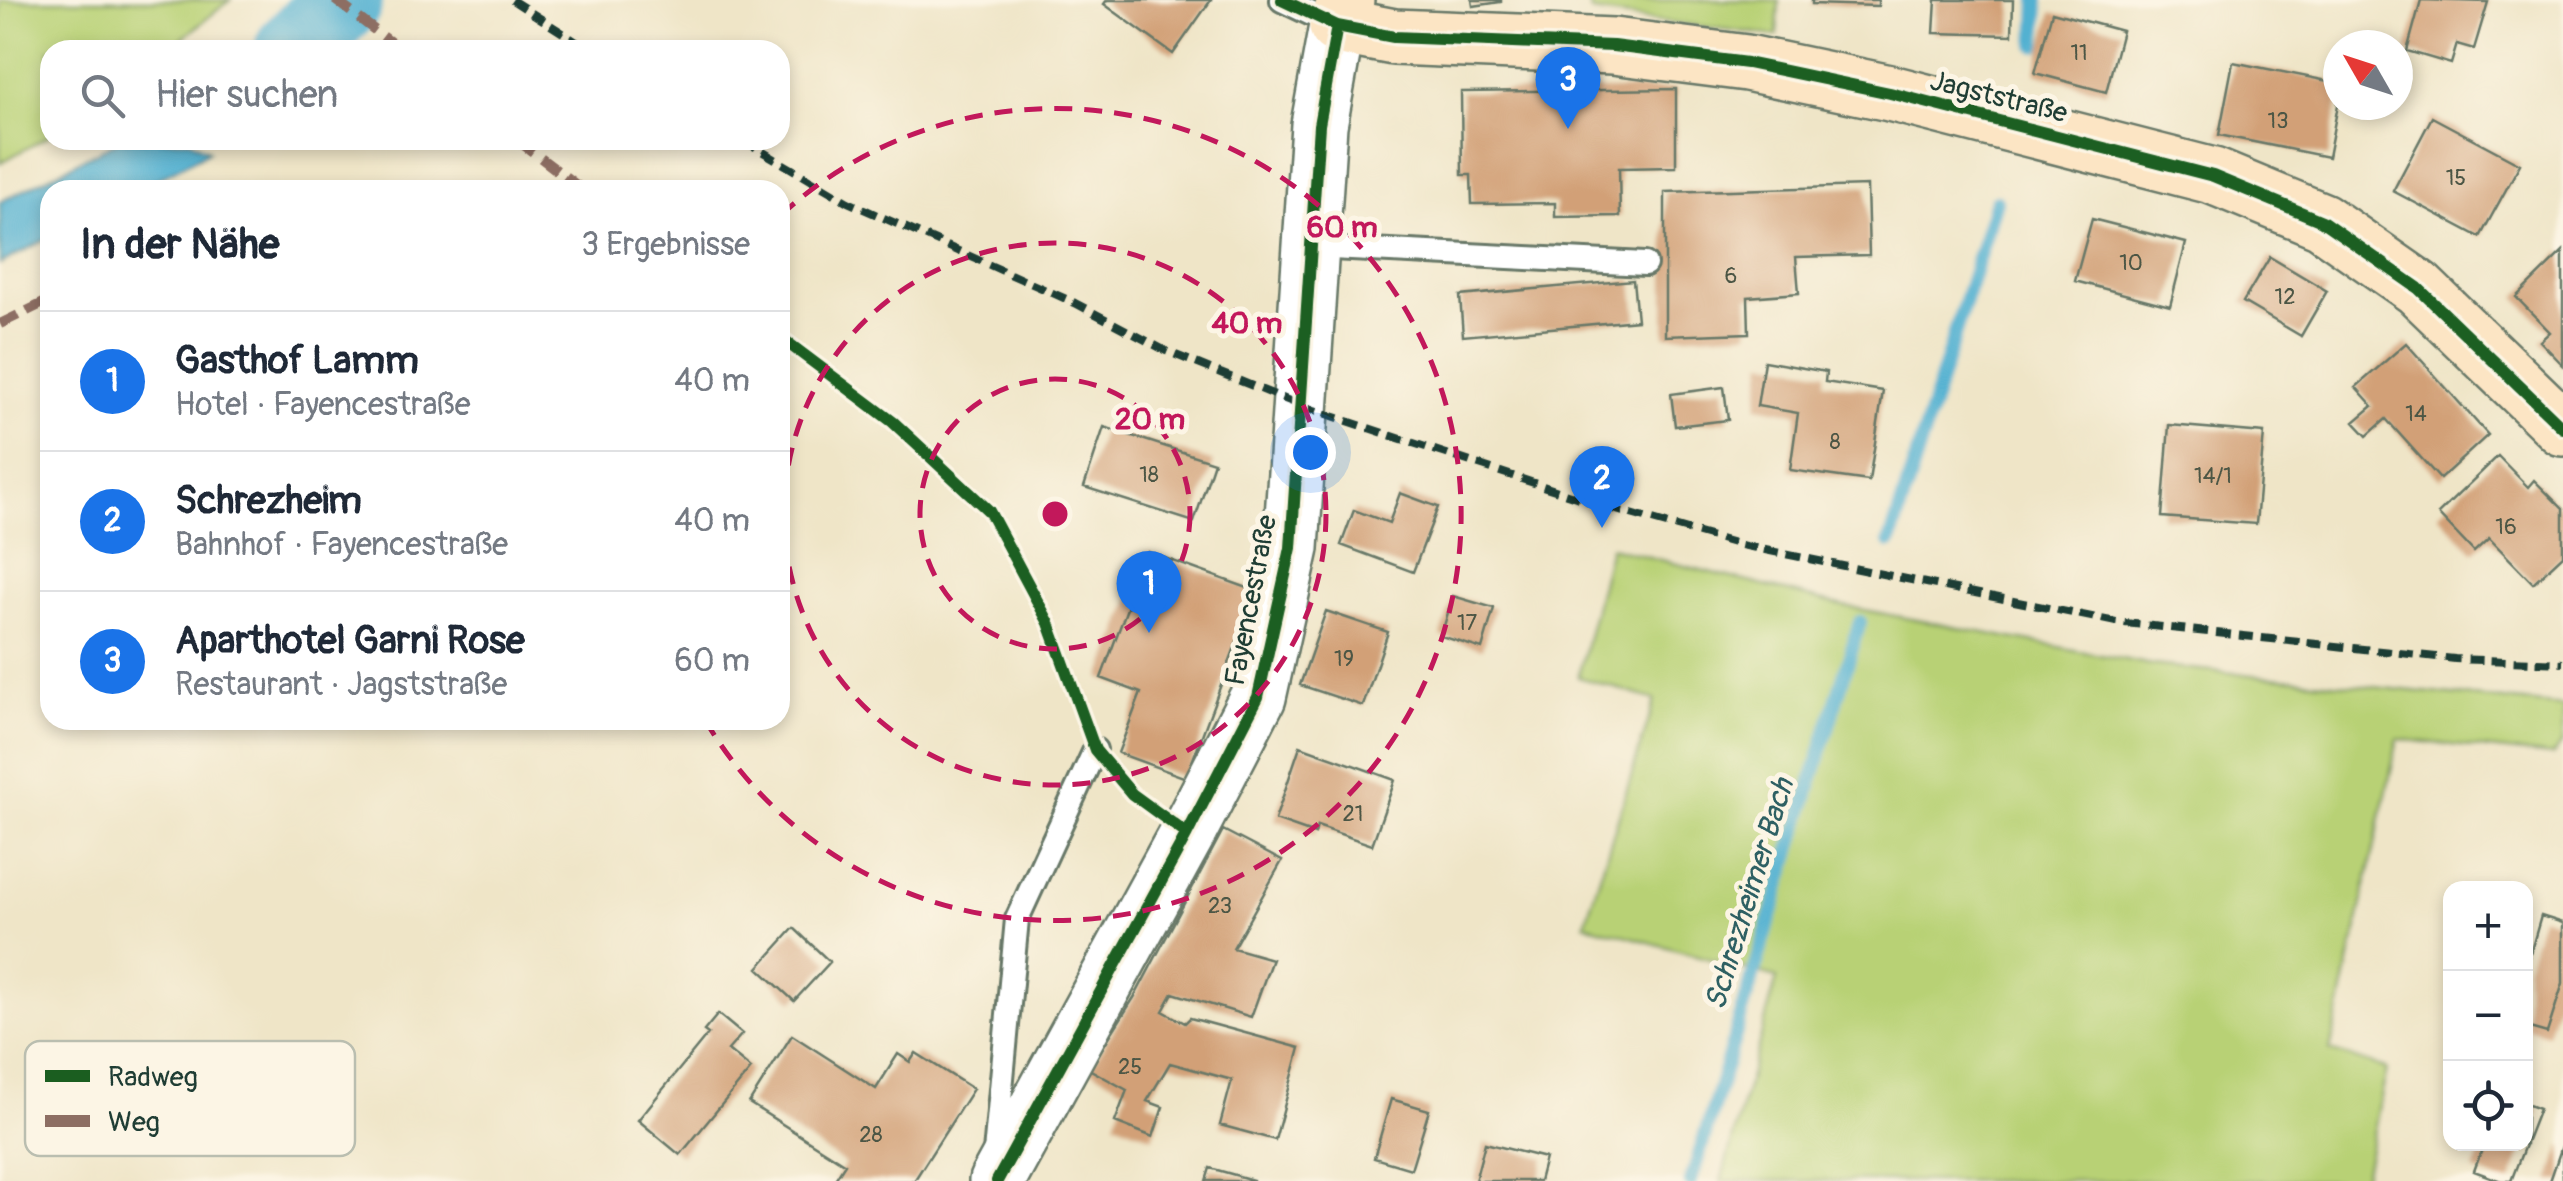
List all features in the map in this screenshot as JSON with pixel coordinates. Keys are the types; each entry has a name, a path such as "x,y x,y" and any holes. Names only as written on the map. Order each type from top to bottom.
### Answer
{"main road":[{"name":"Jagststraße","path":"1341,13 1394,37 1612,46 1747,63 1890,94 2213,176 2322,220 2418,288 2563,428"}],"street":[{"name":"Fayencestraße","path":"994,1181 1187,834 1258,696 1291,548 1319,125 1341,13"}],"lane":[{"path":"1282,0 1341,13"},
{"path":"1312,247 1645,264"},
{"path":"994,1181 1017,919 1095,750"}],"green space":[{"path":"0,0 230,0 180,40 40,40 40,141 0,163"},
{"path":"1589,0 1779,0 1777,36 1591,12"},
{"path":"1610,547 1844,606 2153,665 2563,706 2563,742 2552,756 2398,739 2330,1051 2387,1069 2363,1181 1721,1181 1777,978 1585,924 1655,700 1578,677"}],"water":[{"path":"101,150 209,151 155,180 43,180"},
{"path":"40,181 40,242 0,264 0,202"}],"building":[{"path":"1107,0 1211,0 1173,54 1104,4"},
{"path":"1472,0 1501,0 1501,2 1473,6"},
{"path":"1812,0 1878,0 1878,6 1812,4"},
{"path":"1936,0 2013,0 2012,35 1934,33"},
{"path":"2421,0 2488,2 2474,49 2457,44 2451,64 2413,53 2413,30"},
{"path":"2052,12 2122,31 2106,92 2035,73"},
{"path":"2233,62 2323,80 2323,120 2335,120 2328,157 2219,135"},
{"path":"1676,89 1676,167 1619,168 1620,216 1555,217 1555,203 1472,204 1471,175 1462,175 1461,92"},
{"path":"2432,117 2520,164 2480,237 2393,191"},
{"path":"1867,186 1869,255 1796,257 1799,293 1748,297 1749,333 1665,336 1665,192"},
{"path":"2092,219 2186,243 2170,306 2075,281"},
{"path":"2563,251 2563,365 2540,341 2550,332 2516,297"},
{"path":"2270,257 2327,291 2301,336 2243,302"},
{"path":"1633,280 1637,320 1463,336 1460,296"},
{"path":"2406,343 2488,435 2440,479 2386,419 2367,436 2354,422 2373,406 2356,387"},
{"path":"1764,361 1826,372 1825,382 1883,391 1869,481 1790,470 1798,413 1757,406"},
{"path":"1724,387 1728,420 1675,426 1671,394"},
{"path":"2169,425 2264,433 2256,524 2162,517"},
{"path":"1104,427 1214,462 1194,522 1084,487"},
{"path":"2498,456 2528,487 2534,480 2563,509 2563,555 2533,583 2489,538 2474,552 2438,514"},
{"path":"1400,493 1438,507 1413,572 1341,545 1354,510 1389,523"},
{"path":"1148,552 1256,591 1186,778 1118,753 1141,693 1101,678"},
{"path":"1453,596 1494,608 1482,649 1441,636"},
{"path":"1326,611 1388,632 1363,706 1300,685"},
{"path":"1300,746 1395,780 1372,845 1317,826 1315,834 1275,820"},
{"path":"1223,830 1282,861 1233,948 1272,959 1251,1017 1173,993 1163,1011 1185,1023 1190,1018 1300,1048 1275,1140 1220,1125 1232,1080 1170,1063 1147,1101 1163,1107 1153,1137 1115,1122 1127,1090 1089,1069 1135,996"},
{"path":"2541,916 2563,923 2563,983 2547,1033 2533,1029 2533,944"},
{"path":"794,928 830,962 794,1001 758,968"},
{"path":"718,1014 742,1034 728,1050 751,1069 680,1155 638,1120 708,1034 704,1031"},
{"path":"792,1035 876,1089 898,1054 910,1062 916,1053 973,1089 914,1181 834,1181 845,1164 749,1103"},
{"path":"1391,1099 1429,1110 1411,1169 1374,1158"},
{"path":"1485,1143 1545,1158 1539,1181 1475,1181"},
{"path":"2562,1146 2563,1181 2550,1181"},
{"path":"2481,1151 2522,1151 2511,1181 2474,1171"},
{"path":"1210,1168 1253,1180 1253,1181 1206,1181"}],"waterway":[{"path":"304,40 343,0"},
{"name":"Schrezheimer Bach","path":"2036,45 2038,0"},
{"name":"Schrezheimer Bach","path":"1890,542 1996,201"},
{"name":"Schrezheimer Bach","path":"1691,1181 1860,622"}],"railway":[{"path":"512,0 574,40"},
{"path":"760,150 848,202 1075,303 1166,351 1302,406 1606,507 1741,545 2116,622 2455,659 2563,663"}],"marked path":[{"path":"335,0 388,40"},
{"path":"530,150 570,180"},
{"path":"0,324 40,305"}],"cycle path":[{"path":"1282,0 1337,26 1394,37 1613,46 1747,63 1890,93 2213,176 2322,221 2418,288 2563,428"},
{"path":"997,1181 1258,697 1291,548 1319,125 1337,26"},
{"path":"790,345 893,422 989,511 1049,623 1095,750 1132,794 1187,834"}],"place":[{"name":"Aparthotel Garni Rose","path":"1568,129"},
{"name":"Schrezheim","path":"1602,528"},
{"name":"Gasthof Lamm","path":"1149,633"}]}
